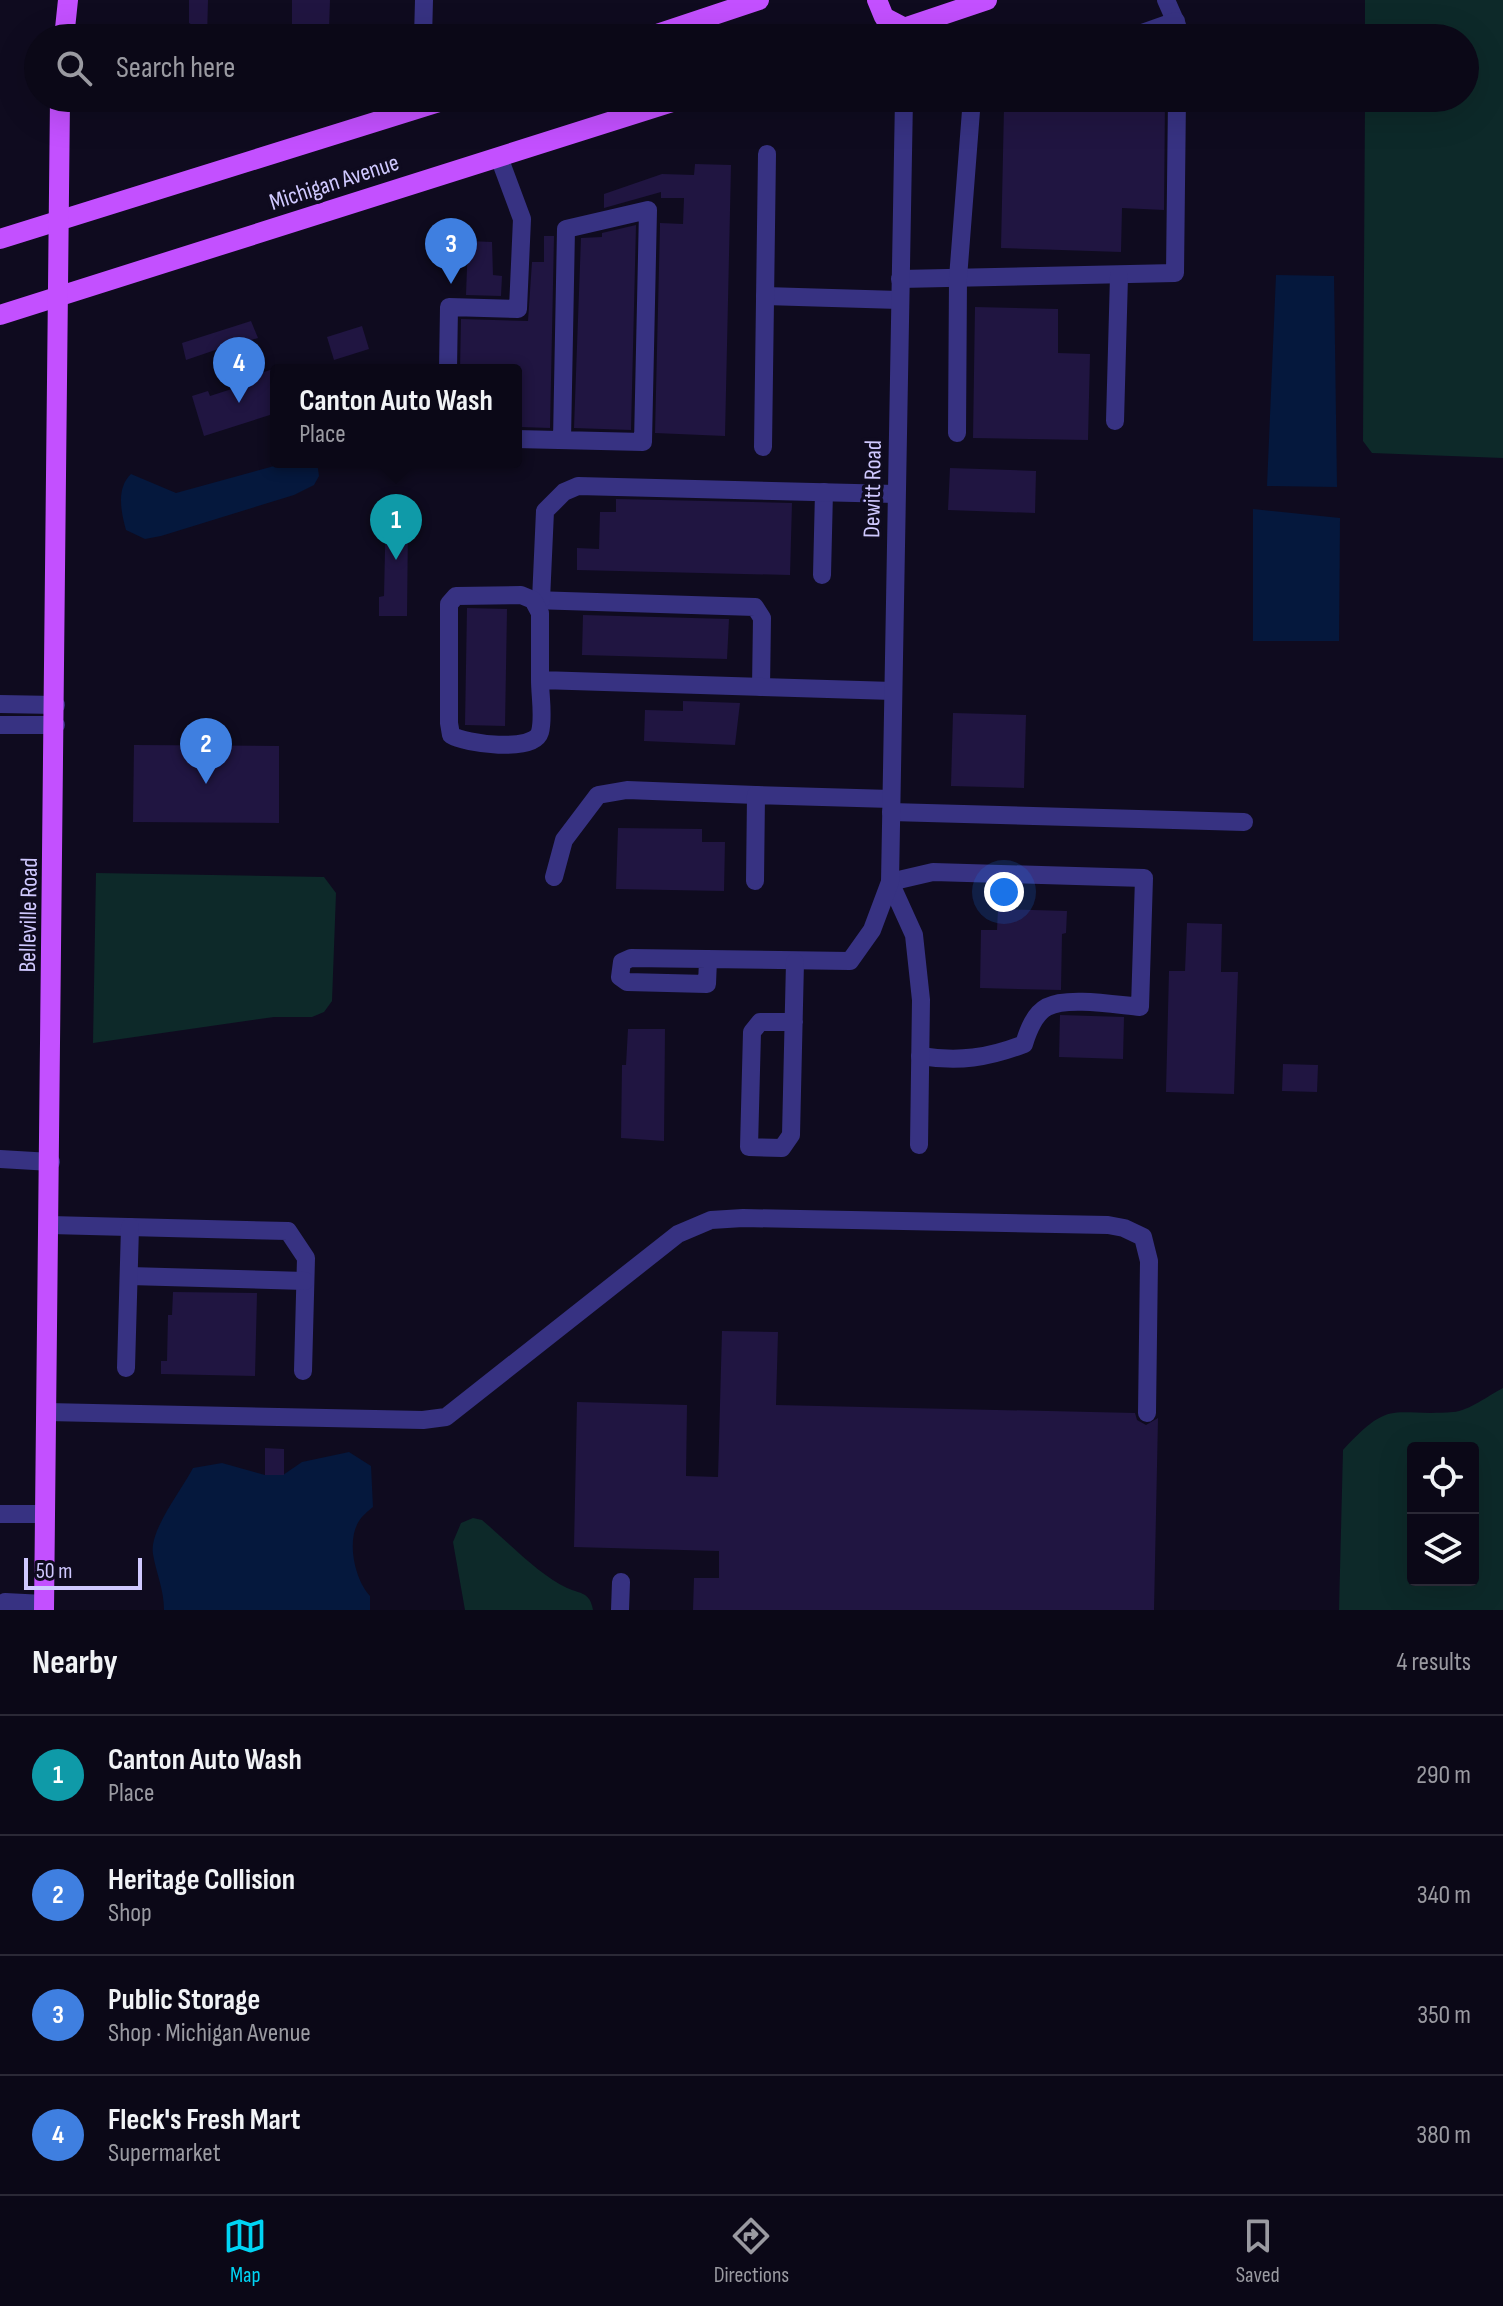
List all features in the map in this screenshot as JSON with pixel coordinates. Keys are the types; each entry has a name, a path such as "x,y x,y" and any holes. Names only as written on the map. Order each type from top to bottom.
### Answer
{"main road":[{"path":"65,24 68,0"},
{"path":"687,24 759,0"},
{"path":"877,0 884,17 893,24"},
{"path":"927,24 987,0"},
{"name":"Belleville Road","path":"44,1607 56,715 60,112"},
{"name":"Michigan Avenue","path":"0,239 404,112"},
{"name":"Michigan Avenue","path":"0,315 499,157 624,112"}],"street":[{"path":"423,24 424,0"},
{"path":"1166,0 1175,24"},
{"name":"Dewitt Road","path":"890,882 904,112"},
{"path":"957,433 958,278 971,112"},
{"path":"900,279 1175,273 1177,112"},
{"path":"763,447 767,154"},
{"path":"448,364 449,307 518,309 522,219 499,157"},
{"path":"522,439 643,442 648,210 566,229 562,440"},
{"path":"1115,421 1119,276"},
{"path":"765,296 899,300"},
{"path":"761,687 762,618 755,607 537,600 521,595 470,593 456,596 449,604 451,735 462,742 524,744 533,741 540,733 540,613 537,600 545,511 564,492 578,486 896,494"},
{"path":"822,575 824,492"},
{"path":"540,680 893,691"},
{"path":"0,704 56,715"},
{"path":"0,725 56,715"},
{"path":"554,877 564,840 598,795 627,790 1244,822"},
{"path":"755,881 756,795"},
{"path":"890,882 933,872 1144,878 1140,1007 1075,1002 1046,1007 1031,1024 1024,1044 993,1057 950,1061 920,1056"},
{"path":"708,960 850,961 859,953 872,930 890,882"},
{"path":"890,882 914,935 921,1000 919,1145"},
{"path":"794,1022 760,1022 752,1032 749,1147 782,1148 791,1135 794,1022 795,962"},
{"path":"0,1159 51,1162"},
{"path":"47,1412 423,1420 446,1417 678,1234 711,1220 743,1218 1108,1225 1134,1231 1143,1237 1149,1261 1147,1413"},
{"path":"50,1225 288,1231 306,1258 303,1371"},
{"path":"126,1368 130,1227"},
{"path":"129,1276 305,1281"},
{"path":"0,1514 46,1514"},
{"path":"620,1610 621,1582"},
{"path":"0,1605 5,1602 44,1607"}],"green space":[{"path":"1365,0 1503,0 1503,458 1372,453 1363,441 1365,112 1479,112 1479,24 1365,24"},
{"path":"96,873 324,877 336,893 332,1001 324,1012 312,1017 274,1017 93,1043"},
{"path":"1503,1388 1503,1610 1339,1610 1343,1450 1359,1433 1383,1416 1404,1412 1459,1411"},
{"path":"473,1518 482,1520 545,1575 587,1597 593,1610 465,1610 453,1542 461,1523"}],"water":[{"path":"1276,275 1334,276 1337,487 1267,486"},
{"path":"270,467 318,468 319,476 314,485 294,495 161,536 145,539 126,530 121,508 122,493 131,474 176,493"},
{"path":"1253,509 1340,518 1339,641 1253,641"},
{"path":"349,1452 371,1466 373,1507 359,1521 353,1539 356,1571 370,1596 370,1610 164,1610 153,1544 161,1522 193,1468 222,1463 265,1475 283,1475 302,1462"}],"building":[{"path":"189,0 208,0 207,24 189,23"},
{"path":"292,0 330,0 329,24 292,24"},
{"path":"1004,112 1165,112 1164,210 1122,208 1121,252 1001,248"},
{"path":"695,164 731,165 725,436 655,433 660,223 683,224 684,198 661,198 661,192 604,208 604,194 662,174 694,175"},
{"path":"636,225 631,430 574,428 581,238 602,237 602,233"},
{"path":"544,236 554,236 550,428 522,427 522,364 460,364 461,319 528,321 532,262 544,262"},
{"path":"468,241 492,242 493,275 502,276 501,296 466,295"},
{"path":"975,307 1058,309 1058,353 1090,354 1088,440 973,438"},
{"path":"251,321 258,338 244,342 255,375 270,370 270,415 204,436 192,396 208,391 210,396 241,386 230,345 186,360 182,343"},
{"path":"362,326 369,349 334,360 327,337"},
{"path":"950,468 1036,471 1035,513 948,510"},
{"path":"616,499 792,503 790,575 577,570 577,548 599,549 600,512 616,512"},
{"path":"386,506 403,506 402,524 408,524 407,616 379,616 379,597 384,596"},
{"path":"467,608 507,609 505,726 465,725"},
{"path":"583,615 729,619 727,659 582,655"},
{"path":"683,701 740,703 735,745 644,741 645,710 683,711"},
{"path":"953,713 1026,715 1024,788 951,786"},
{"path":"134,745 279,746 279,823 133,822"},
{"path":"618,828 702,829 702,842 725,842 724,891 616,889"},
{"path":"998,909 1067,911 1066,933 1062,934 1061,990 980,988 981,930 997,930"},
{"path":"1187,923 1222,924 1221,972 1238,972 1234,1094 1166,1092 1169,971 1185,971"},
{"path":"1060,1015 1124,1017 1123,1059 1059,1057"},
{"path":"628,1029 665,1029 664,1141 621,1138 622,1065 626,1065"},
{"path":"1283,1064 1318,1065 1317,1092 1282,1091"},
{"path":"173,1292 257,1293 255,1376 161,1374 161,1361 167,1361 168,1315 172,1315"},
{"path":"722,1331 778,1332 776,1405 1135,1413 1137,1420 1146,1425 1158,1418 1154,1610 693,1610 694,1578 719,1578 719,1551 574,1547 577,1402 687,1405 686,1476 718,1477"},
{"path":"265,1448 284,1449 284,1475 265,1475"}],"place":[{"name":"Public Storage","path":"451,284"},
{"name":"Fleck's Fresh Mart","path":"239,403"},
{"name":"Canton Auto Wash","path":"396,560"},
{"name":"Heritage Collision","path":"206,784"}]}
